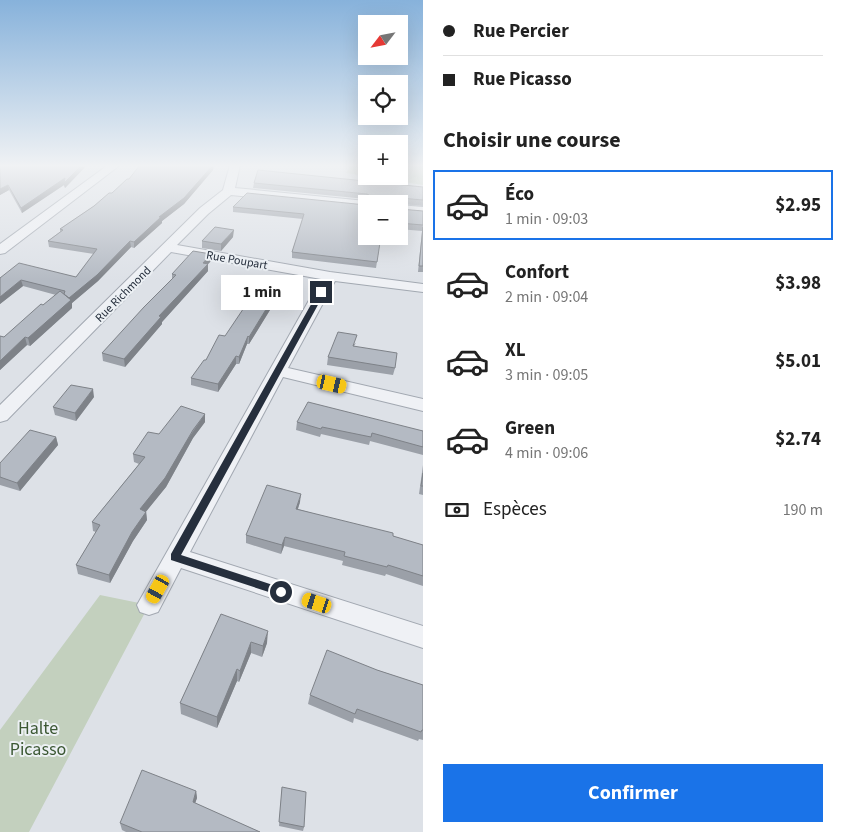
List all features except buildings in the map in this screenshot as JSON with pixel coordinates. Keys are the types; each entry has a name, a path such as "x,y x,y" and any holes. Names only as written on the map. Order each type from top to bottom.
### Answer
{"street":[{"path":"0,250 62,204"},
{"name":"Rue Richmond","path":"0,416 213,204"},
{"path":"408,210 423,211"},
{"name":"Rue Poupart","path":"169,248 330,276 423,288"},
{"path":"149,605 330,276"},
{"path":"278,371 423,405"},
{"path":"175,557 423,638"}],"green space":[{"name":"Halte Picasso","path":"100,595 149,605 29,832 0,832 0,730"}],"route":[{"path":"281,592 175,557 321,292"}]}
